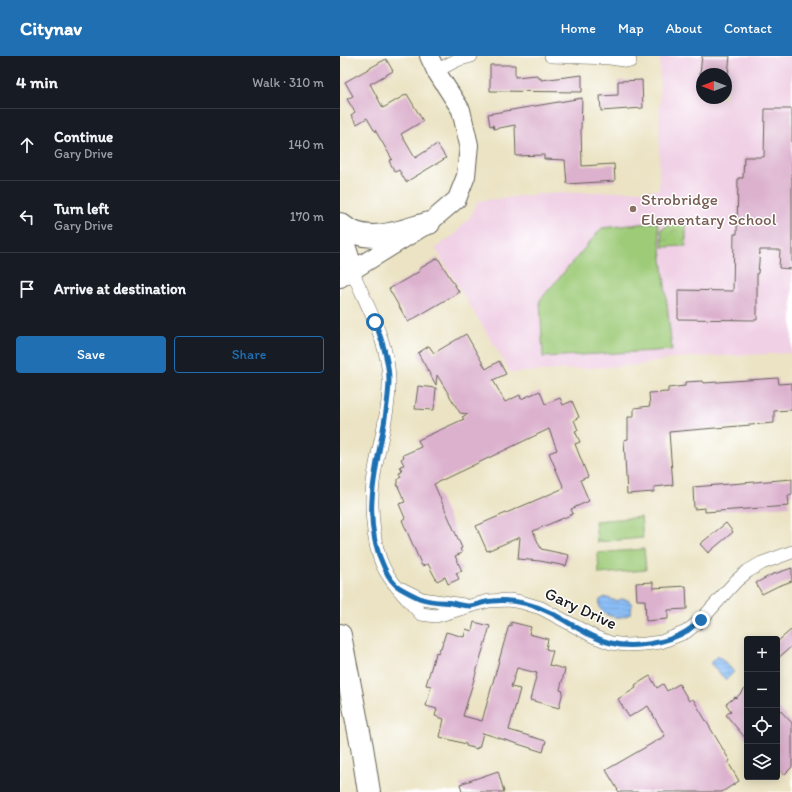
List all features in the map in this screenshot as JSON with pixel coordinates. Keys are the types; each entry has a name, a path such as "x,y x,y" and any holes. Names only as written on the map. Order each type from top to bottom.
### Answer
{"highway":[{"path":"340,224 347,230 361,235 376,236 430,223"},
{"path":"340,233 346,274"},
{"path":"340,635 362,746 369,792"}],"street":[{"path":"346,274 430,223 456,199 466,176 469,145 462,110 432,63 457,60 471,56"},
{"path":"551,56 610,58 630,61"},
{"name":"Gary Drive","path":"346,274 363,298 380,334 387,361 389,379 387,404 374,473 372,504 379,557 388,575 421,614 436,616 470,606 494,601 509,600 541,608 595,637 611,643 627,645 661,642 686,632 701,620 736,581 748,571 762,563 792,552"}],"shaded area":[{"name":"Strobridge Elementary School","path":"660,56 792,56 792,353 674,358 640,365 511,373 435,248 454,235 470,217 478,201 540,194 659,190"}],"green space":[{"path":"677,221 686,221 686,246 663,247 661,229"},
{"path":"658,222 672,350 543,357 540,300 602,228"},
{"path":"641,517 643,538 597,542 595,521"},
{"path":"644,549 646,570 599,574 598,553"}],"water":[{"path":"605,597 616,601 622,599 628,600 632,604 631,613 627,616 621,617 605,614 599,606 600,600"},
{"path":"718,655 734,672 726,680 710,663"}],"building":[{"path":"702,56 730,56 729,68 701,68"},
{"path":"386,59 393,71 370,84 383,108 407,94 423,121 401,134 415,158 437,144 446,158 406,182 399,170 395,172 389,161 392,159 367,118 357,124 351,115 355,112 347,99 353,96 345,82"},
{"path":"490,65 515,65 515,77 537,75 538,78 541,78 541,80 582,75 582,92 490,91"},
{"path":"642,80 643,108 601,111 600,96 618,95 618,81"},
{"path":"582,98 582,166 614,164 615,181 567,184 565,160 544,159 544,155 516,156 515,125 494,129 493,125 490,126 488,114"},
{"path":"765,109 792,109 792,269 779,268 780,250 760,250 757,273 757,320 678,319 678,290 733,291 734,234 737,234 738,178 743,178 744,157 764,157"},
{"path":"438,258 459,292 408,322 389,289 420,271 419,269"},
{"path":"466,334 486,369 499,361 506,374 493,380 505,402 520,395 521,399 540,391 545,404 560,398 563,405 572,401 579,417 574,420 578,430 575,431 580,442 575,444 588,477 580,480 589,501 571,509 573,514 533,531 541,549 569,555 566,566 518,559 520,537 487,551 476,526 564,488 549,453 557,450 549,429 434,484 462,548 460,549 462,553 455,556 462,571 456,573 459,579 448,584 445,577 437,581 428,564 422,566 402,520 405,518 399,504 405,502 397,484 398,479 401,477 399,473 402,472 400,466 404,465 401,459 404,457 403,455 421,447 418,440 464,419 462,417 468,414 460,413 437,375 436,385 418,353 429,346 434,353"},
{"path":"778,378 779,384 792,383 792,410 774,411 774,423 669,432 673,485 654,487 654,492 627,494 624,440 628,439 628,417 634,417 634,408 650,406 649,393 668,392 668,388 685,386 685,382 702,381 703,383"},
{"path":"418,386 436,388 434,410 415,409"},
{"path":"792,479 792,495 788,496 789,506 705,512 705,508 694,509 693,487"},
{"path":"726,523 733,532 708,553 700,544"},
{"path":"792,568 792,581 762,594 756,583 771,575"},
{"path":"653,582 653,588 686,586 687,609 668,610 668,619 646,621 645,600 637,600 636,583"},
{"path":"474,622 490,626 463,716 482,721 511,622 531,627 529,634 548,639 546,649 553,651 549,665 565,669 560,690 563,691 559,708 530,700 537,673 517,668 511,687 520,689 509,730 546,741 543,752 483,733 479,748 477,747 477,749 466,746 466,744 440,737 444,719 435,716 437,709 426,706 431,686 426,685 436,652 438,653 441,648 446,632 464,637 466,629 472,631"},
{"path":"792,629 792,646 780,656 780,639"},
{"path":"650,676 657,688 663,684 667,691 679,684 689,701 693,699 730,761 728,762 739,781 722,792 619,792 606,770 665,736 648,706 629,717 618,699 636,688 635,685"},
{"path":"744,690 744,736 726,715 731,711 726,704 735,697 736,698"},
{"path":"780,710 792,723 792,767 784,775 780,770"},
{"path":"498,771 504,792 462,792 460,784"}],"place":[{"name":"Strobridge Elementary School","path":"633,209"}],"route":[{"path":"375,322 382,340 387,361 389,379 387,404 375,467 372,504 373,522 379,557 388,575 398,587 422,599 470,606 494,601 509,600 521,602 541,608 595,637 611,643 627,645 661,642 686,632 701,620"}]}
